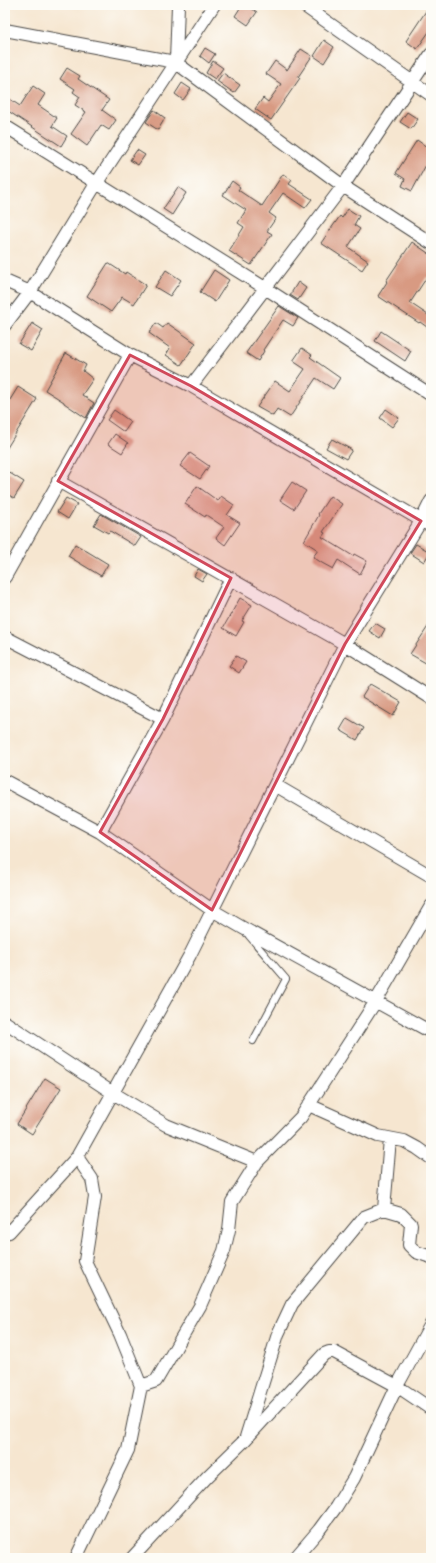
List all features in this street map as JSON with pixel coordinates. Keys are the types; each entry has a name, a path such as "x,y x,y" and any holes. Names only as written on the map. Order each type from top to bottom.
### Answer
{"street":[{"path":"175,62 178,5"},
{"path":"5,325 30,292 96,184 214,5"},
{"path":"303,5 431,95"},
{"path":"5,30 175,62 343,186 431,243"},
{"path":"191,386 343,186 431,54"},
{"path":"5,126 265,288 431,395"},
{"path":"5,281 30,292 130,355 191,386 426,523"},
{"path":"5,577 130,355"},
{"path":"58,481 232,578 344,644 431,698"},
{"path":"5,1230 9,1232 78,1157 190,954 275,786 344,644 426,523 431,501"},
{"path":"100,832 164,719 232,578"},
{"path":"5,637 164,719"},
{"path":"5,781 100,832 212,910 431,1032"},
{"path":"275,786 431,876"},
{"path":"141,1386 156,1381 200,1306 224,1251 229,1230 232,1202 256,1162 302,1117 376,1001 431,906"},
{"path":"5,1022 113,1093 166,1125 256,1162"},
{"path":"309,1105 378,1136 404,1141 431,1158"},
{"path":"384,1209 390,1138"},
{"path":"76,1558 128,1450 141,1386 120,1334 85,1261 94,1198 92,1179 78,1157"},
{"path":"245,1440 278,1334 292,1304 364,1217 384,1209 402,1214 411,1224 409,1246 416,1252 431,1257"},
{"path":"295,1558 336,1507 354,1478 397,1386 431,1324"},
{"path":"132,1558 207,1477 245,1440 319,1359 329,1352 334,1352 366,1368 397,1386 431,1409"}],"lane":[{"path":"243,928 286,978 252,1041"}],"highlighted area":[{"path":"130,355 191,386 421,521 345,644 212,910 100,832 163,719 231,578 58,481"}],"building":[{"path":"242,5 246,5 257,12 248,25 235,16"},
{"path":"430,5 431,29 417,49 406,41"},
{"path":"324,40 334,47 324,63 314,56"},
{"path":"205,48 215,54 209,63 200,56"},
{"path":"301,49 312,56 298,77 300,78 271,120 255,109 263,98 268,102 281,84 266,74 275,61 287,70"},
{"path":"213,61 223,68 215,79 206,73"},
{"path":"67,68 80,76 78,79 109,100 102,110 116,120 109,130 101,125 87,146 71,134 86,112 75,105 80,97 73,92 75,89 60,79"},
{"path":"223,73 240,85 234,93 217,81"},
{"path":"182,83 191,89 183,100 175,94"},
{"path":"33,86 45,94 38,105 57,118 52,126 67,136 61,146 5,109 5,96 20,106"},
{"path":"154,110 165,118 158,130 146,122"},
{"path":"407,112 418,119 411,129 400,122"},
{"path":"417,140 431,150 431,166 427,163 412,191 402,186 405,179 396,173"},
{"path":"137,150 145,155 138,165 130,160"},
{"path":"283,174 292,180 289,184 312,199 305,208 283,193 269,213 276,218 267,231 272,234 251,265 229,251 244,227 238,223 246,210 223,195 232,181 240,187 238,190 262,206"},
{"path":"178,187 186,193 172,215 163,209"},
{"path":"348,209 359,216 354,225 360,229 348,247 368,261 362,270 321,243 340,216 342,218"},
{"path":"412,242 431,255 431,280 427,277 410,303 431,317 431,330 378,296 387,282 386,281"},
{"path":"108,263 125,274 126,272 146,285 134,304 122,297 111,312 87,296"},
{"path":"166,270 181,280 170,296 155,287"},
{"path":"214,270 229,280 215,302 200,292"},
{"path":"298,282 306,288 298,300 290,295"},
{"path":"279,306 298,318 293,326 283,320 263,350 264,351 258,361 246,353"},
{"path":"32,323 43,330 31,351 19,344"},
{"path":"156,323 163,328 167,323 196,343 181,365 166,355 170,348 149,333"},
{"path":"381,331 411,351 405,361 375,341"},
{"path":"302,348 312,355 310,357 340,378 333,389 316,378 290,417 277,409 273,416 257,407 275,381 290,391 305,369 293,361"},
{"path":"66,353 86,365 83,371 93,379 82,395 94,403 86,418 45,390"},
{"path":"18,387 37,399 5,451 5,408"},
{"path":"386,409 399,418 392,427 380,418"},
{"path":"114,410 131,422 124,432 107,420"},
{"path":"115,434 128,443 122,453 108,444"},
{"path":"332,439 352,450 346,459 326,448"},
{"path":"190,453 209,466 200,479 180,466"},
{"path":"5,470 24,482 14,498 5,493"},
{"path":"292,482 306,491 294,509 280,500"},
{"path":"197,486 218,501 221,496 234,505 227,515 240,523 225,545 216,538 224,527 185,504"},
{"path":"330,496 342,504 323,532 325,533 322,537 353,556 354,554 367,561 360,574 338,560 333,569 322,563 313,557 318,550 304,541 319,515 318,514"},
{"path":"66,498 77,504 68,519 57,512"},
{"path":"101,514 141,537 135,546 110,531 108,533 94,525"},
{"path":"75,544 108,564 101,576 68,556"},
{"path":"416,544 430,552 424,562 410,553"},
{"path":"198,569 207,574 202,581 194,576"},
{"path":"240,598 252,605 242,621 244,622 236,636 223,628"},
{"path":"431,622 431,666 410,654"},
{"path":"375,623 385,629 380,638 369,631"},
{"path":"236,656 246,662 239,673 229,666"},
{"path":"370,684 401,702 393,716 362,697"},
{"path":"347,718 364,728 357,740 340,730"},
{"path":"45,1078 61,1088 32,1134 17,1124"}]}
